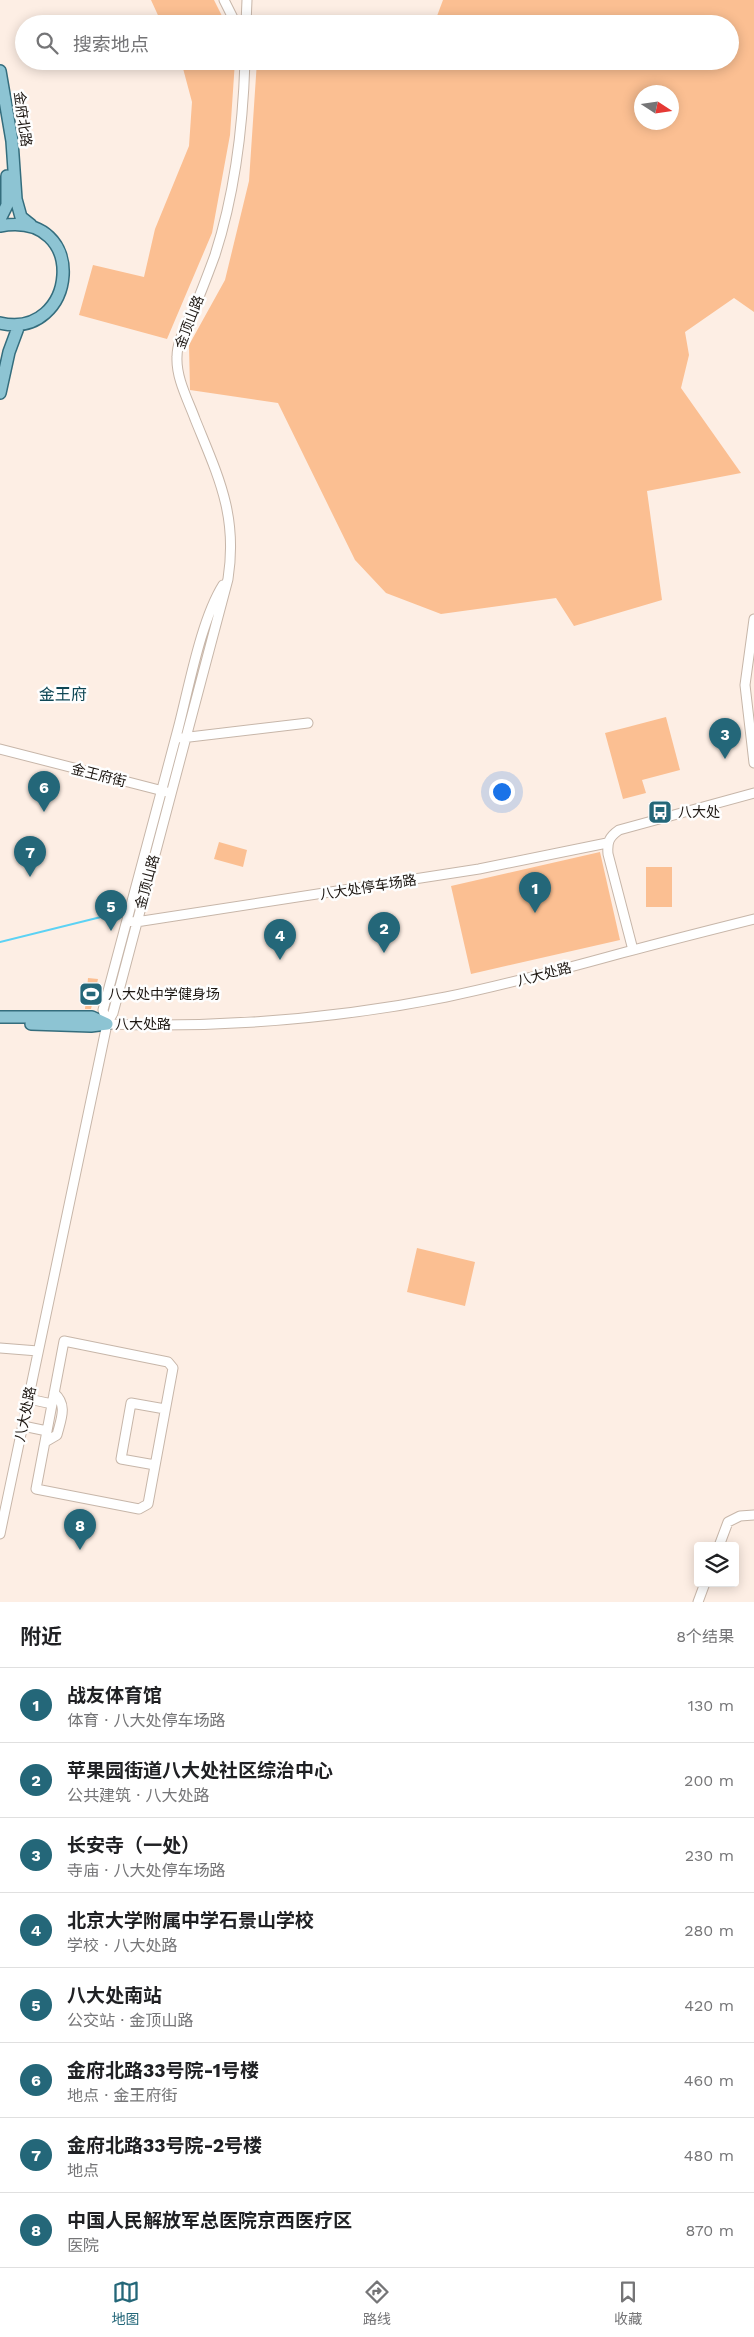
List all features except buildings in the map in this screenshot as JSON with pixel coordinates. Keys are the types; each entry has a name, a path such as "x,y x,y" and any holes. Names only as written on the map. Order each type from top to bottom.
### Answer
{"main road":[{"name":"金府北路","path":"0,71 12,141 16,199 21,217 32,226"},
{"name":"金府北路","path":"0,109 8,185 7,205 0,219"},
{"path":"0,226 14,224 32,226 52,240 60,249 64,265 64,279 60,292 48,310 19,325 0,323"},
{"path":"0,393 9,352 19,325"},
{"path":"0,1016 92,1017 107,1024"},
{"path":"0,1024 91,1026 107,1024"}],"street":[{"path":"224,0 232,15"},
{"path":"246,15 247,0"},
{"name":"金顶山路","path":"107,1024 103,1010 127,921 228,579 232,540 227,506 218,476 185,394 177,368 177,357 181,338 215,255 226,214 238,152 245,70"},
{"path":"754,619 745,685 751,707 754,763"},
{"path":"180,738 308,723"},
{"name":"金王府街","path":"0,749 165,792"},
{"name":"金顶山路","path":"107,1024 112,1013 136,922 165,792"},
{"name":"八大处停车场路","path":"127,921 136,922 479,869 607,843 611,835 619,830 754,793"},
{"path":"607,843 608,854 633,950"},
{"name":"八大处路","path":"0,1534 107,1024 183,1025 329,1015 479,990 754,919"},
{"path":"64,1341 168,1362 172,1368 148,1504 139,1509 36,1489 54,1393 64,1341"},
{"path":"0,1348 38,1351"},
{"path":"45,1442 57,1435 63,1408 61,1399 54,1393"},
{"path":"29,1399 52,1404"},
{"path":"155,1465 121,1459 131,1402 165,1408"},
{"path":"23,1426 47,1431"},
{"path":"720,1542 728,1522 740,1516 754,1515"},
{"path":"698,1602 704,1587"}],"shaded area":[{"path":"151,0 214,0 222,15 158,15"},
{"path":"443,0 754,0 754,312 734,298 685,332 689,355 681,388 741,473 647,491 662,600 574,626 556,598 441,614 386,593 355,560 278,403 190,390 189,345 225,280 249,181 256,70 739,70 739,15 437,15"},
{"path":"183,70 234,70 230,135 212,233 167,339 79,315 93,265 144,277 155,229 189,146 192,102"},
{"path":"666,717 680,770 642,780 646,793 623,799 605,733"},
{"path":"219,842 247,850 243,867 214,859"},
{"path":"600,852 620,940 471,974 451,886"},
{"path":"646,867 672,867 672,907 646,907"},
{"name":"八大处中学健身场","path":"88,978 98,979 91,1009 85,1009"},
{"path":"417,1248 475,1262 465,1306 407,1292"}],"waterway":[{"path":"0,942 109,915"}],"place":[{"name":"长安寺（一处）","path":"725,759"},
{"name":"金府北路33号院-1号楼","path":"44,812"},
{"name":"八大处","path":"660,812"},
{"name":"金府北路33号院-2号楼","path":"30,877"},
{"name":"战友体育馆","path":"535,913"},
{"name":"八大处南站","path":"111,931"},
{"name":"苹果园街道八大处社区综治中心","path":"384,953"},
{"name":"北京大学附属中学石景山学校","path":"280,960"},
{"name":"八大处中学健身场","path":"91,994"},
{"name":"中国人民解放军总医院京西医疗区","path":"80,1550"}],"district":[{"name":"金王府","path":"63,694"}]}
